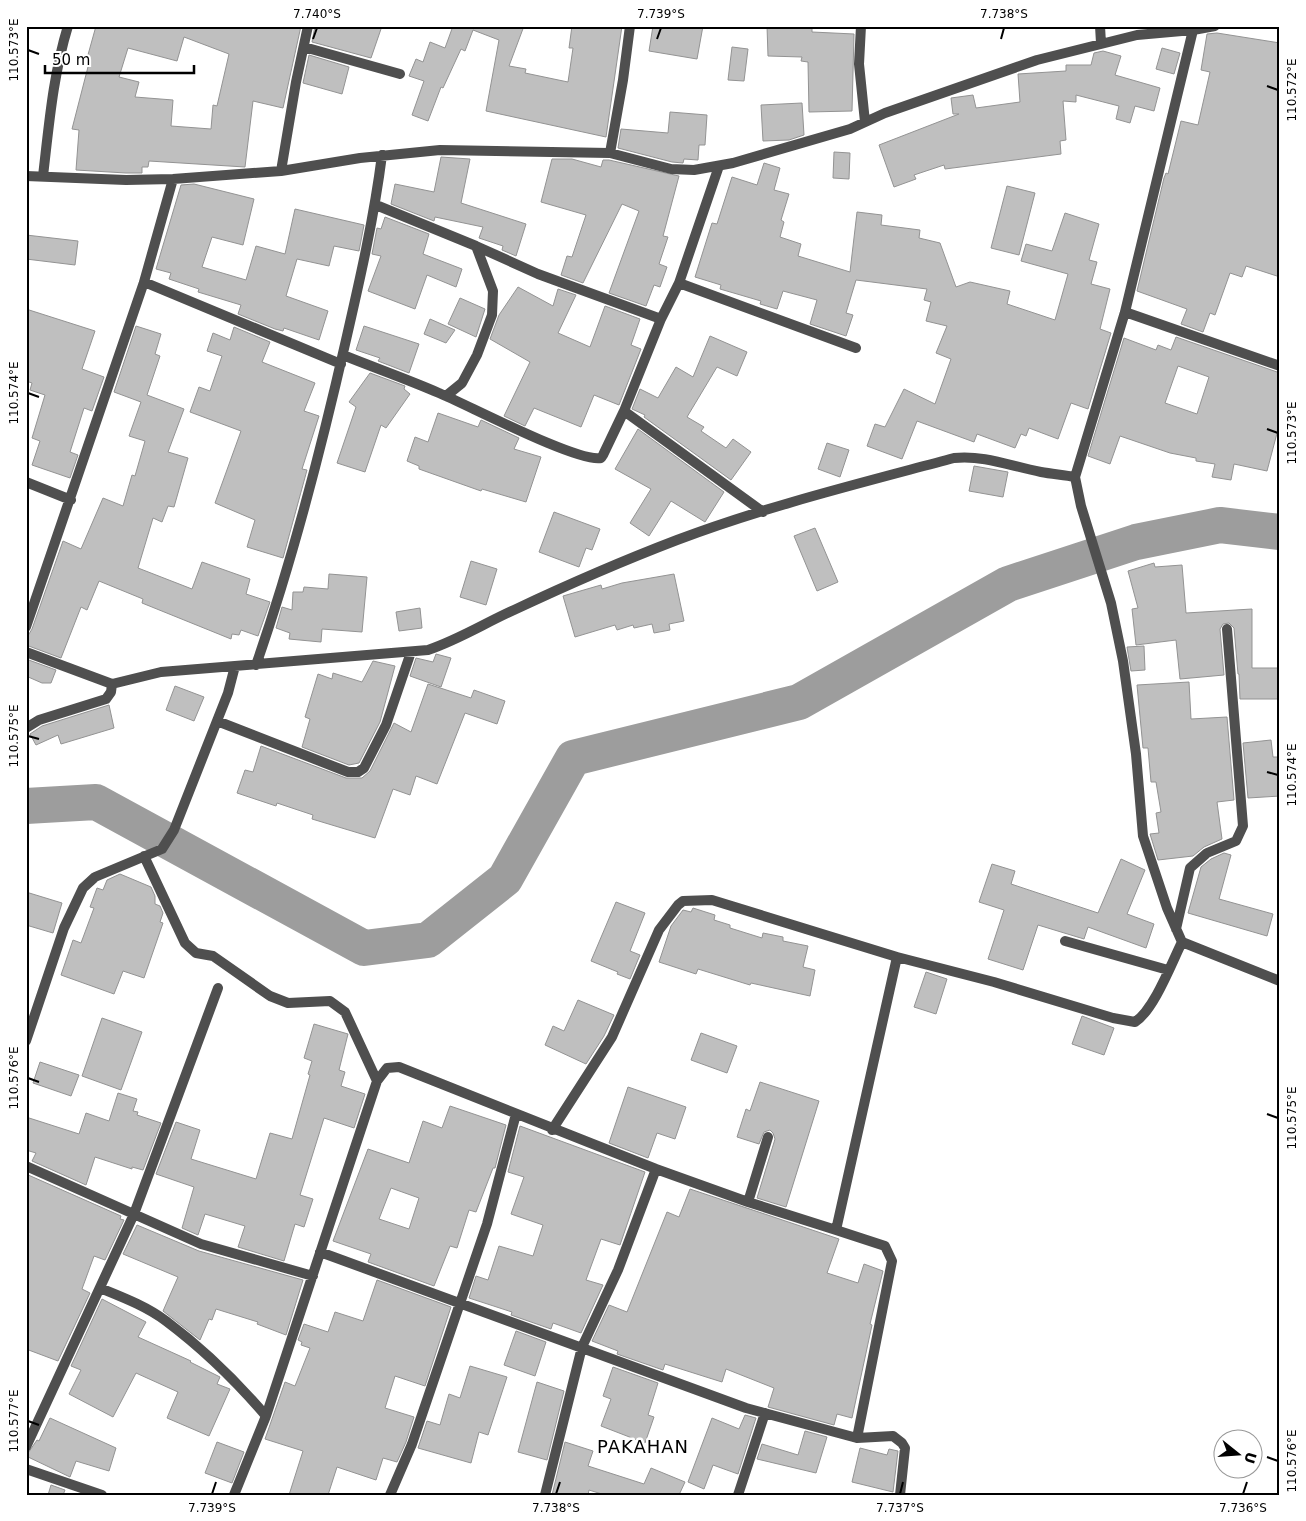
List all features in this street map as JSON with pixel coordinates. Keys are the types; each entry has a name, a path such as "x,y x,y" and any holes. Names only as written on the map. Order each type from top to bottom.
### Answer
{"street":[{"path":"43,176 60,52 68,26"},
{"path":"281,171 308,26"},
{"path":"610,152 630,26"},
{"path":"861,26 859,64 865,122"},
{"path":"1100,26 1101,43"},
{"path":"26,176 126,180 173,179 281,171 382,155 440,150 610,152 671,169 694,170 718,166 850,129 884,113 1037,60 1137,35 1215,26"},
{"path":"1192,30 1125,312 1075,477 1081,506 1111,603 1123,660 1134,745 1142,836 1157,883 1182,942 1280,982"},
{"path":"304,47 400,74"},
{"path":"256,665 284,584 310,490 342,360 376,205 382,155"},
{"path":"144,282 342,360 446,396 559,448 594,458 601,458 624,411 679,283 718,166"},
{"path":"26,627 144,282 173,179"},
{"path":"376,205 538,274 662,319"},
{"path":"446,396 462,382 477,355 492,315 493,292 476,246"},
{"path":"679,283 856,348"},
{"path":"1125,312 1280,366"},
{"path":"624,411 763,512"},
{"path":"26,652 111,688 161,672 233,675 256,665 428,650 452,642 476,627 555,591 678,540 763,512 954,458 993,459 1040,472 1075,477"},
{"path":"26,482 71,500"},
{"path":"1176,929 1190,868 1207,853 1236,841 1243,826 1227,629"},
{"path":"217,721 348,772 358,772 364,768 386,725 411,652"},
{"path":"26,1041 64,928 83,888 95,877 162,849 174,830 233,675"},
{"path":"26,728 39,720 106,699 111,688"},
{"path":"144,856 185,943 196,952 213,956 270,996 288,1002 330,1001 345,1012 376,1081"},
{"path":"552,1130 612,1037 659,930 678,905 683,902 712,900 897,957 994,982 1130,1022 1140,1018 1182,942"},
{"path":"1065,941 1168,970"},
{"path":"836,1230 897,957"},
{"path":"26,1447 134,1214 218,988"},
{"path":"234,1495 266,1416 314,1276 320,1252 376,1081 387,1068 399,1067 552,1130 656,1169 748,1202 885,1246 892,1261 857,1438"},
{"path":"390,1495 412,1444 487,1224 516,1114"},
{"path":"748,1202 768,1137"},
{"path":"26,1166 201,1244 314,1276"},
{"path":"545,1495 582,1347 618,1270 656,1169"},
{"path":"320,1252 459,1304 765,1413 857,1438 893,1436 902,1442 906,1456 900,1495"},
{"path":"100,1288 134,1302 165,1320 241,1387 266,1416"},
{"path":"738,1495 765,1413"},
{"path":"26,1469 102,1495"}],"building":[{"path":"96,26 301,26 283,108 253,101 245,167 149,161 148,167 142,167 142,173 76,170 79,130 72,129 89,63 86,62","holes":["184,37 229,54 217,106 213,105 211,129 171,126 173,100 135,97 139,82 119,77 128,48 177,61"]},
{"path":"315,26 382,26 371,58 312,42"},
{"path":"453,26 524,26 509,66 526,69 525,73 568,82 573,48 569,48 572,26 622,26 606,137 486,111 499,40 473,30 465,51 461,49 443,88 441,87 428,121 412,115 424,81 409,76 416,59 423,62 430,42 445,48"},
{"path":"653,26 703,26 697,59 649,51"},
{"path":"767,26 812,26 812,32 854,34 852,111 809,112 808,62 801,61 802,57 768,56"},
{"path":"1217,33 1280,43 1280,277 1246,266 1242,277 1230,273 1215,315 1210,313 1203,332 1181,324 1187,309 1137,291 1164,178 1166,173 1168,174 1181,121 1198,125 1210,72 1201,70 1207,34"},
{"path":"732,47 748,49 744,81 728,80"},
{"path":"1162,48 1180,53 1174,74 1156,69"},
{"path":"1103,51 1121,56 1115,75 1160,88 1154,111 1135,106 1130,123 1116,119 1119,106 1076,95 1076,102 1063,101 1066,140 1060,141 1061,154 945,169 944,165 914,175 916,179 894,187 879,145 959,114 953,114 951,98 973,95 976,108 1020,102 1018,74 1066,71 1066,65 1091,65 1094,53"},
{"path":"309,55 349,67 342,94 303,83"},
{"path":"802,103 804,135 789,140 763,141 761,105"},
{"path":"670,112 707,115 705,145 699,145 698,160 684,159 683,163 672,162 618,148 621,129 668,133"},
{"path":"834,152 850,153 849,179 833,178"},
{"path":"441,157 470,159 461,203 526,224 516,256 502,250 503,246 479,238 483,227 435,217 434,221 391,204 395,184 434,192"},
{"path":"552,159 572,159 601,167 603,160 609,160 679,176 663,236 668,237 659,264 667,267 660,287 654,285 646,306 609,293 639,211 622,204 583,283 561,275 567,256 572,257 586,215 541,202"},
{"path":"764,163 780,168 774,190 789,194 781,220 784,222 780,237 801,244 798,256 850,272 857,212 882,215 881,225 920,230 919,238 940,243 956,287 970,282 1010,291 1007,304 1055,320 1068,274 1021,261 1026,244 1052,251 1065,213 1099,224 1089,260 1097,262 1091,284 1110,289 1100,329 1111,333 1088,409 1071,403 1058,439 1029,428 1026,436 1021,434 1015,448 977,434 974,442 917,421 902,459 867,446 875,424 885,427 904,389 935,404 951,359 936,353 947,326 926,321 931,302 924,300 927,289 856,280 846,313 853,315 846,336 810,324 817,300 783,291 777,309 760,304 761,301 720,289 721,285 695,277 712,223 717,224 732,177 757,185"},
{"path":"194,184 254,199 243,245 212,237 202,267 246,280 256,246 285,254 295,209 364,225 359,251 334,246 329,266 297,259 286,296 328,311 319,340 284,328 283,331 275,329 238,314 241,305 198,292 199,289 169,279 171,273 156,269 181,185"},
{"path":"1007,186 1035,193 1019,255 991,248"},
{"path":"385,217 429,234 423,254 462,269 456,287 427,275 415,309 368,291 381,256 372,254 377,228 381,229"},
{"path":"26,235 78,241 75,265 26,259"},
{"path":"518,287 553,306 558,289 576,295 558,333 590,347 605,306 640,319 631,345 641,349 619,405 594,395 581,427 534,408 525,426 504,416 530,362 490,339 499,315"},
{"path":"460,298 485,309 476,337 448,324"},
{"path":"26,309 95,331 82,369 104,377 92,411 84,408 70,452 78,455 70,478 32,465 40,441 32,438 45,395 30,390 32,383 26,381"},
{"path":"430,319 455,330 446,343 424,334"},
{"path":"136,326 161,334 155,354 160,356 147,395 184,409 168,452 188,458 174,507 168,506 162,522 153,518 138,568 192,589 202,562 250,579 246,594 270,602 258,636 241,630 239,635 232,634 231,639 142,603 143,599 99,581 87,610 81,607 61,658 26,645 26,639 32,629 63,541 81,549 103,498 123,506 132,475 135,476 145,441 129,436 141,402 114,392"},
{"path":"364,326 419,344 409,373 378,361 380,358 356,350"},
{"path":"234,327 270,342 262,362 315,383 304,411 319,416 302,469 307,470 283,558 247,547 255,520 215,503 241,431 190,412 199,387 210,391 222,356 207,351 213,333 230,340"},
{"path":"710,336 747,352 737,376 717,367 687,417 704,427 701,431 726,448 733,439 751,452 731,480 644,417 645,415 632,409 640,389 658,398 676,367 693,377"},
{"path":"1176,337 1280,373 1280,422 1267,471 1234,464 1231,480 1212,477 1215,464 1196,461 1196,458 1170,453 1120,436 1110,464 1088,456 1124,338 1156,350 1158,345 1171,350","holes":["1178,366 1209,377 1197,414 1165,403"]},
{"path":"370,373 405,386 404,389 410,394 386,428 381,425 365,472 337,463 356,407 349,402"},
{"path":"438,413 478,427 481,420 519,438 514,449 541,457 526,502 482,489 481,491 419,469 419,466 407,461 415,437 428,442"},
{"path":"638,429 724,492 705,522 671,501 649,536 630,523 651,489 615,469"},
{"path":"827,443 849,450 840,477 818,469"},
{"path":"974,466 1008,472 1003,497 969,491"},
{"path":"554,512 600,529 592,550 586,548 579,567 539,552"},
{"path":"815,528 838,582 817,591 794,536"},
{"path":"471,561 497,569 486,605 460,597"},
{"path":"1154,563 1155,567 1182,565 1186,613 1252,609 1252,668 1280,668 1280,699 1240,699 1234,628 1229,623 1223,624 1220,629 1224,675 1180,679 1176,640 1136,645 1132,609 1138,608 1128,571"},
{"path":"329,574 367,577 362,632 322,629 321,642 289,639 290,633 276,628 282,607 292,610 293,592 303,592 304,587 328,589"},
{"path":"674,574 684,621 669,624 670,630 654,633 652,624 634,628 633,625 617,630 615,625 575,637 563,596 601,585 602,589 622,583"},
{"path":"420,608 422,628 399,631 396,612"},
{"path":"1144,646 1145,670 1131,671 1127,647"},
{"path":"436,654 451,658 441,687 410,676 416,658 433,662"},
{"path":"26,659 56,670 51,683 42,683 26,676"},
{"path":"373,661 395,666 380,722 359,763 349,765 302,747 310,719 305,717 318,674 332,679 333,673 362,682"},
{"path":"1189,682 1191,719 1227,717 1234,800 1217,802 1222,839 1204,847 1193,856 1158,860 1150,834 1159,833 1156,813 1161,812 1156,782 1151,782 1148,748 1143,748 1137,685"},
{"path":"428,684 471,698 474,690 505,701 497,724 465,713 437,784 416,776 410,795 393,789 375,838 312,819 313,815 277,803 276,806 237,793 245,770 253,772 261,746 346,778 362,778 370,771 394,723 411,732"},
{"path":"175,686 204,697 194,721 166,710"},
{"path":"109,705 114,728 61,744 58,735 36,745 30,734 42,726"},
{"path":"1271,740 1273,757 1280,757 1280,796 1248,798 1243,743"},
{"path":"1224,853 1231,855 1219,899 1273,914 1267,936 1188,913 1201,867 1211,859"},
{"path":"1121,859 1145,870 1127,914 1154,924 1146,948 1088,927 1084,939 1038,925 1023,970 988,959 1004,910 979,902 992,864 1015,871 1011,884 1098,913"},
{"path":"120,874 151,887 155,896 155,904 160,906 163,913 160,922 163,923 144,978 123,971 114,994 61,975 73,940 81,943 94,908 90,907 97,888 103,890 107,880"},
{"path":"26,892 62,903 53,933 26,925"},
{"path":"616,902 645,913 630,951 640,955 630,979 591,961"},
{"path":"693,908 715,915 714,920 730,925 730,928 762,938 763,933 783,937 783,941 808,946 803,967 815,970 810,996 751,983 750,985 698,969 696,974 659,962 671,926 683,910 691,912"},
{"path":"926,972 947,979 936,1014 914,1007"},
{"path":"578,1000 614,1015 604,1036 586,1064 545,1045 553,1026 564,1031"},
{"path":"1082,1016 1114,1028 1104,1055 1072,1044"},
{"path":"102,1018 142,1032 121,1090 82,1076"},
{"path":"314,1024 348,1034 339,1070 345,1072 341,1086 365,1094 354,1128 324,1118 300,1195 313,1199 304,1227 295,1224 284,1261 238,1247 245,1226 205,1214 198,1235 182,1228 194,1187 156,1174 176,1122 200,1130 191,1159 256,1179 270,1133 292,1139 310,1075 308,1074 312,1061 304,1058"},
{"path":"701,1033 737,1046 727,1073 691,1060"},
{"path":"40,1062 79,1075 71,1096 33,1083"},
{"path":"760,1082 819,1101 786,1207 757,1198 775,1139 773,1133 770,1130 764,1132 759,1144 737,1137 746,1109 750,1111"},
{"path":"628,1087 686,1107 675,1139 657,1133 648,1158 609,1143"},
{"path":"118,1093 137,1099 133,1111 138,1112 137,1115 161,1123 143,1170 132,1167 132,1169 95,1157 86,1185 32,1161 36,1153 26,1150 26,1117 79,1134 86,1113 109,1121"},
{"path":"450,1106 506,1125 495,1168 493,1168 476,1212 469,1210 457,1248 450,1246 434,1286 368,1262 371,1254 333,1241 368,1149 409,1163 423,1121 442,1128","holes":["391,1188 419,1198 409,1229 379,1219"]},
{"path":"520,1126 645,1172 620,1245 601,1239 586,1280 603,1285 581,1333 553,1323 551,1329 511,1315 512,1312 469,1298 476,1276 488,1280 499,1246 533,1256 543,1225 511,1214 524,1177 508,1172"},
{"path":"26,1174 121,1216 120,1219 124,1220 105,1260 94,1256 82,1289 90,1293 58,1361 26,1349"},
{"path":"690,1189 839,1239 827,1273 858,1283 864,1264 883,1271 870,1324 872,1325 852,1418 837,1414 834,1425 768,1407 774,1388 726,1369 722,1382 665,1364 663,1370 617,1354 618,1351 592,1341 609,1305 627,1312 667,1212 679,1217"},
{"path":"137,1225 199,1251 303,1280 286,1335 257,1324 258,1322 216,1309 212,1320 209,1319 200,1340 163,1311 178,1277 123,1254"},
{"path":"377,1280 451,1307 425,1386 395,1376 385,1408 414,1417 406,1442 397,1462 383,1458 376,1480 337,1467 328,1495 289,1495 303,1451 265,1439 285,1382 295,1386 310,1348 301,1345 302,1342 298,1340 304,1324 328,1332 335,1312 363,1321"},
{"path":"102,1299 146,1322 138,1337 191,1361 220,1377 217,1384 230,1389 209,1436 167,1418 178,1392 136,1373 113,1417 69,1394 81,1370 71,1366"},
{"path":"516,1331 546,1342 535,1376 504,1365"},
{"path":"470,1366 507,1377 488,1435 479,1432 471,1463 418,1448 427,1421 440,1425 449,1394 460,1398"},
{"path":"613,1367 658,1383 648,1415 654,1417 645,1443 601,1426 611,1399 603,1396"},
{"path":"537,1382 564,1391 547,1460 518,1452"},
{"path":"745,1415 756,1418 738,1474 713,1465 704,1489 688,1482 712,1418 739,1429"},
{"path":"50,1418 116,1448 109,1471 76,1461 70,1477 26,1456 37,1440 39,1441"},
{"path":"805,1431 827,1437 816,1473 757,1459 762,1444 798,1455"},
{"path":"217,1442 244,1452 232,1483 205,1473"},
{"path":"565,1442 593,1451 588,1466 644,1484 651,1468 685,1482 679,1495 605,1495 589,1490 588,1495 552,1495"},
{"path":"860,1448 887,1455 889,1449 898,1451 893,1492 852,1482"},
{"path":"51,1485 65,1490 63,1495 48,1495"}],"waterway":[{"path":"26,806 96,802 364,948 428,940 505,879 573,758 799,702 1008,584 1136,542 1220,525 1280,532"}],"district":[{"name":"PAKAHAN","path":"643,1447"}]}
